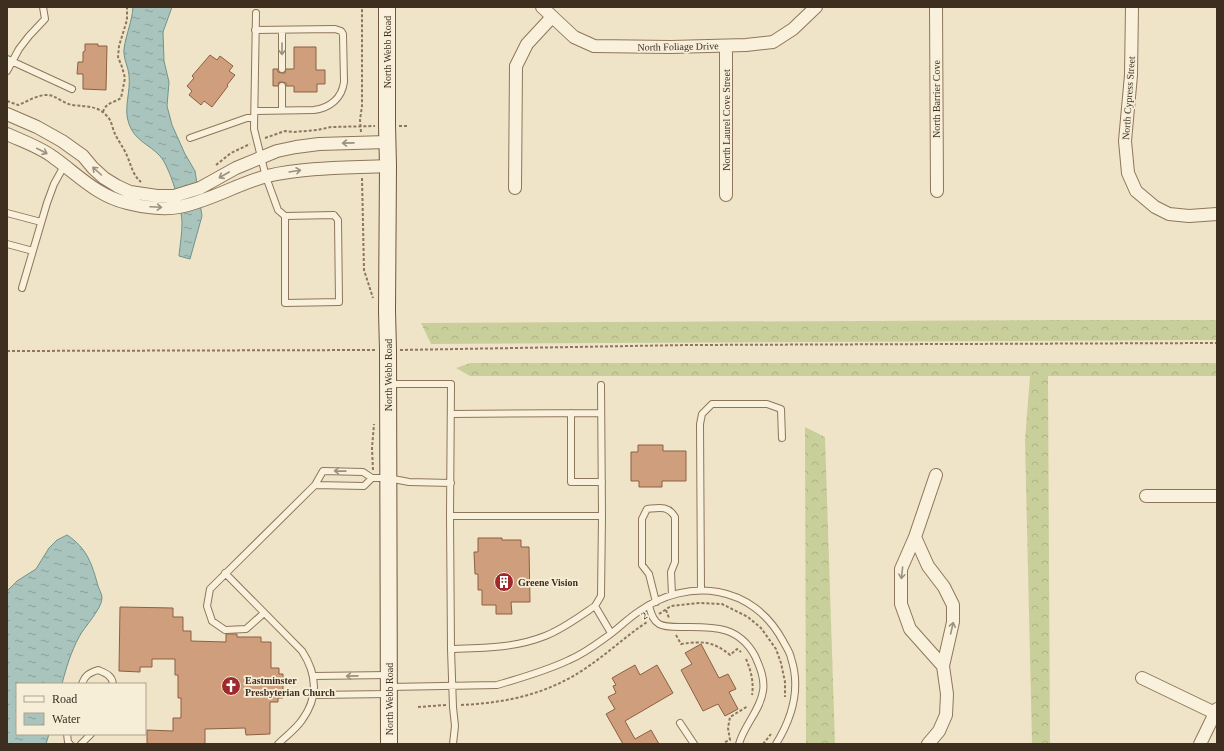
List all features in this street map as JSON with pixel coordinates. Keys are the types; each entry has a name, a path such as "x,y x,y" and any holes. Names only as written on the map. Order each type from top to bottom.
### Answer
{"main road":[{"name":"North Webb Road","path":"387,7 388,384 378,478 389,685 389,744"}],"street":[{"name":"North Foliage Drive","path":"542,7 574,37 594,46 672,47 726,46 773,42 792,29 816,7"},
{"name":"North Barrier Cove","path":"936,7 937,190"},
{"name":"North Cypress Street","path":"1132,7 1131,75 1125,141 1128,173 1136,190 1155,207 1169,214 1189,216 1217,214"},
{"path":"515,188 516,66 526,44 552,17"},
{"name":"North Laurel Cove Street","path":"726,46 726,195"},
{"path":"7,114 37,127 62,141 83,156 104,178 117,186 130,192 157,196 176,202 236,168 277,151 319,144 388,142"},
{"path":"7,134 52,156 96,190 126,203 152,207 176,202 204,200 266,177 298,170 388,166"},
{"path":"936,475 915,537 901,569 901,604 910,629 943,666"},
{"path":"1146,496 1217,496"},
{"path":"915,537 928,566 944,587 953,605 954,622 943,666 947,694 946,715 939,731 928,744"},
{"path":"1142,678 1216,711 1200,744"}],"lane":[{"path":"7,71 10,60 45,19 44,7"},
{"path":"256,13 254,129 266,177 278,210 284,216 285,303 339,302 338,220 334,215 284,216"},
{"path":"255,30 335,29 341,31 343,34 344,82 343,90 338,98 330,105 322,109 255,111"},
{"path":"282,30 282,69"},
{"path":"10,60 72,89"},
{"path":"282,86 282,110"},
{"path":"190,138 247,118 254,118"},
{"path":"22,288 41,222 54,184 64,166"},
{"path":"7,213 41,222"},
{"path":"7,244 33,251"},
{"path":"388,384 451,384 451,648 455,726 453,744"},
{"path":"451,648 492,648 515,645 545,636 564,626 595,606 601,596 601,384"},
{"path":"701,590 700,424 702,414 712,404 767,404 781,409 782,438"},
{"path":"571,413 571,482 602,482"},
{"path":"451,414 601,413"},
{"path":"264,613 246,629 225,630 212,621 207,606 210,589 315,485 323,471 363,472 378,478 409,482 451,483"},
{"path":"315,485 364,486 378,478"},
{"path":"656,602 649,574 642,565 642,519 647,509 666,508 672,512 675,517 675,562 671,572 672,595"},
{"path":"450,516 602,516"},
{"path":"225,573 302,651 308,660 314,676 314,695 302,721 278,744"},
{"path":"314,676 389,685 497,685 532,675 569,660 611,633 639,611 672,595 697,590 724,592 739,598 757,610 776,628 791,657 795,682 794,706 785,730 776,744"},
{"path":"595,606 611,633"},
{"path":"649,606 653,618 658,624 721,628 740,638 752,652 758,663 762,676 764,685 763,693 758,708 744,730 739,744"},
{"path":"82,683 88,673 98,670 109,675 113,683"},
{"path":"314,695 389,685"},
{"path":"680,723 694,744"},
{"path":"81,744 90,735"}],"path":[{"path":"103,112 104,107 109,103 115,102 121,98 125,78 118,57 119,46 127,20 127,7"},
{"path":"361,143 362,7"},
{"path":"7,101 18,105 44,95 51,96 71,105 91,106 103,112 111,121 113,131 128,157 131,170 142,183"},
{"path":"362,167 364,270 373,299"},
{"path":"7,351 375,350 375,343"},
{"path":"405,350 688,345 1217,343"},
{"path":"374,418 372,448 378,478"},
{"name":"2","path":"418,706 481,704 525,697 562,683 586,668 636,629 671,606 699,603 722,604 748,617 761,628 776,649 781,663 785,682 785,701"},
{"path":"666,610 677,638 681,644 698,641 721,647 730,655 737,649 744,654 749,666 754,687 752,701 748,707 730,716 728,728 730,740 725,742"},
{"path":"763,744 774,729"}],"green space":[{"path":"1217,320 1217,340 431,344 421,323"},
{"path":"470,363 1217,363 1217,376 1048,376 1050,744 1032,744 1025,440 1030,376 470,376 456,368"},
{"path":"805,427 825,437 835,744 806,744"}],"water":[{"path":"133,7 172,7 163,32 164,61 169,82 167,106 172,125 185,154 195,171 202,216 190,259 179,256 182,223 175,188 168,169 160,156 135,134 127,118 129,81 124,49"},
{"path":"67,535 84,551 91,564 102,598 96,613 81,633 76,643 62,683 16,683 16,735 49,735 46,744 7,744 7,591 17,581 36,569 49,548 57,540"}],"building":[{"path":"85,44 107,46 106,90 83,89 83,74 77,74 78,62 83,62"},
{"path":"294,47 316,47 316,70 325,70 325,84 317,84 317,92 294,92 294,86 286,86 286,83 282,82 279,82 278,86 273,86 273,69 278,69 278,72 285,73 286,69 294,69"},
{"path":"210,55 217,60 220,56 233,66 229,71 235,75 212,107 204,101 201,105 189,95 192,91 187,86 194,78 192,76"},
{"path":"638,445 663,445 663,451 686,451 686,481 662,481 662,487 639,487 639,481 631,481 631,452 638,452"},
{"name":"Greene Vision","path":"478,538 521,540 521,547 529,547 530,602 511,602 512,614 496,614 496,605 482,605 482,590 478,590 478,574 475,574 474,552 478,552"},
{"name":"Eastminster Presbyterian Church","path":"120,607 173,608 173,617 183,617 183,631 191,631 191,641 226,642 226,634 237,634 237,637 261,637 261,642 271,642 271,668 279,668 279,674 283,674 283,698 278,698 278,702 270,702 270,734 246,735 245,728 205,729 205,744 147,744 147,730 173,731 173,718 181,718 181,698 178,698 178,675 175,675 175,659 152,659 152,667 140,667 140,672 119,671"},
{"path":"701,644 719,678 728,674 736,689 729,692 738,709 725,716 718,704 703,711 681,670 692,664 685,653"},
{"path":"635,665 640,675 657,665 673,693 625,721 635,739 651,730 659,744 623,744 606,714 615,709 608,697 616,693 613,686 616,685 612,678"}],"place":[{"name":"Greene Vision","path":"504,582"},
{"name":"Eastminster Presbyterian Church","path":"231,686"}]}
